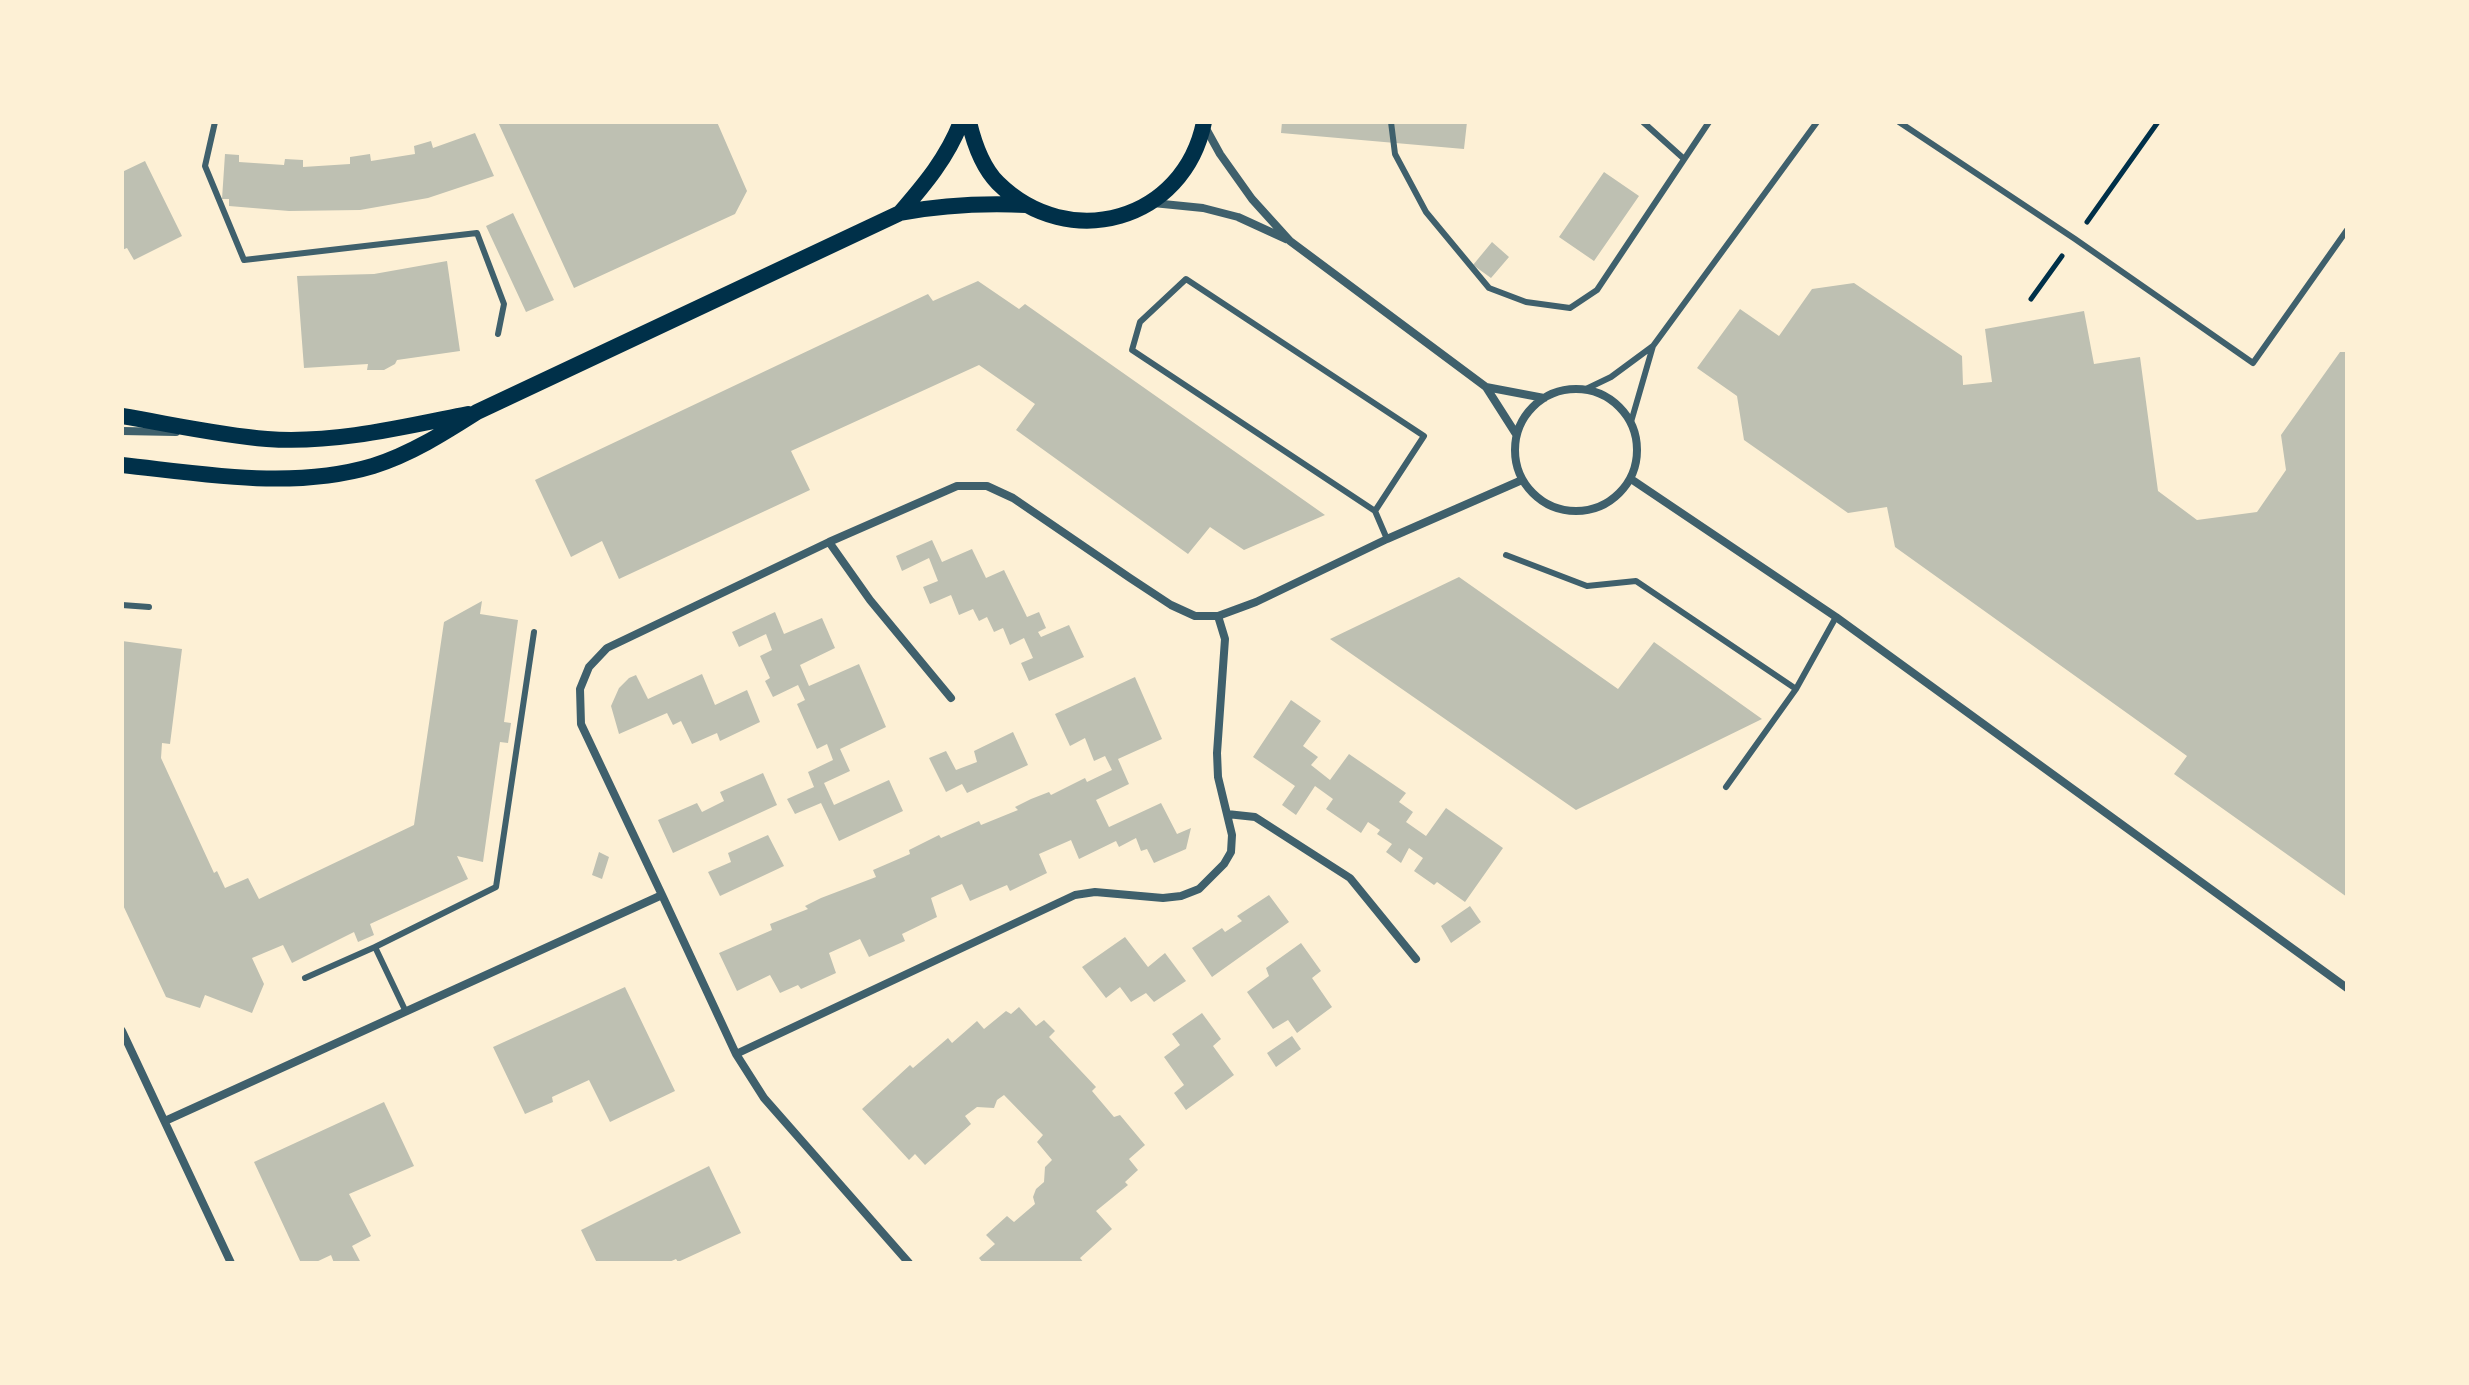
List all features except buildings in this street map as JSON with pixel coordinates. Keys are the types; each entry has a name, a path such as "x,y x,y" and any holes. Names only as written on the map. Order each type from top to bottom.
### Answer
{"main road":[{"path":"900,213 933,176 952,146 961,122"},
{"path":"969,122 975,148 996,181 1026,205 1056,218 1089,222 1121,216 1151,203 1176,182 1194,155 1204,123"},
{"path":"122,465 250,478 322,477 374,466 427,444 477,412 900,213 938,206 986,203 1026,205"},
{"path":"122,416 269,439 324,438 374,432 477,412"}],"street":[{"path":"1204,123 1220,154 1252,199 1290,241 1486,387 1516,434"},
{"path":"1151,203 1238,217 1290,241"},
{"path":"1486,387 1544,398"},
{"path":"1586,389 1604,395 1620,407 1631,422 1637,441 1637,460 1631,479 1619,494 1604,504 1577,511 1549,505 1534,495 1522,480 1516,465 1516,434 1526,413 1544,398 1557,391 1586,389"},
{"path":"122,431 229,434"},
{"path":"1631,479 1836,617 2347,988"},
{"path":"909,1263 764,1098 736,1054 581,724 580,689 589,667 607,648 829,542 957,486 987,486 1013,498 1171,605 1195,616 1218,616 1256,602 1387,539 1522,480"},
{"path":"829,542 870,600 951,698"},
{"path":"736,1054 1075,895 1095,892 1163,898 1181,896 1199,889 1224,864 1231,852 1232,835 1218,777 1225,639 1218,616"},
{"path":"1227,814 1255,817 1350,878 1416,959"},
{"path":"165,1121 662,895"},
{"path":"122,1031 231,1263"}],"lane":[{"path":"215,122 205,166 244,260 477,233 504,304 498,334"},
{"path":"1391,122 1395,154 1426,212 1489,288 1526,302 1570,308 1597,290 1709,122"},
{"path":"1643,122 1683,158"},
{"path":"1586,389 1611,377 1653,346 1817,122"},
{"path":"1899,122 2253,363 2347,230"},
{"path":"1375,511 1424,436 1186,279 1140,322 1132,350 1375,511 1387,539"},
{"path":"1631,422 1653,346"},
{"path":"1506,555 1587,586 1636,581 1796,689"},
{"path":"122,605 149,607"},
{"path":"1726,787 1796,689 1836,617"},
{"path":"305,978 496,887 534,632"},
{"path":"375,947 406,1012"}],"path":[{"path":"2031,299 2158,122"}]}
